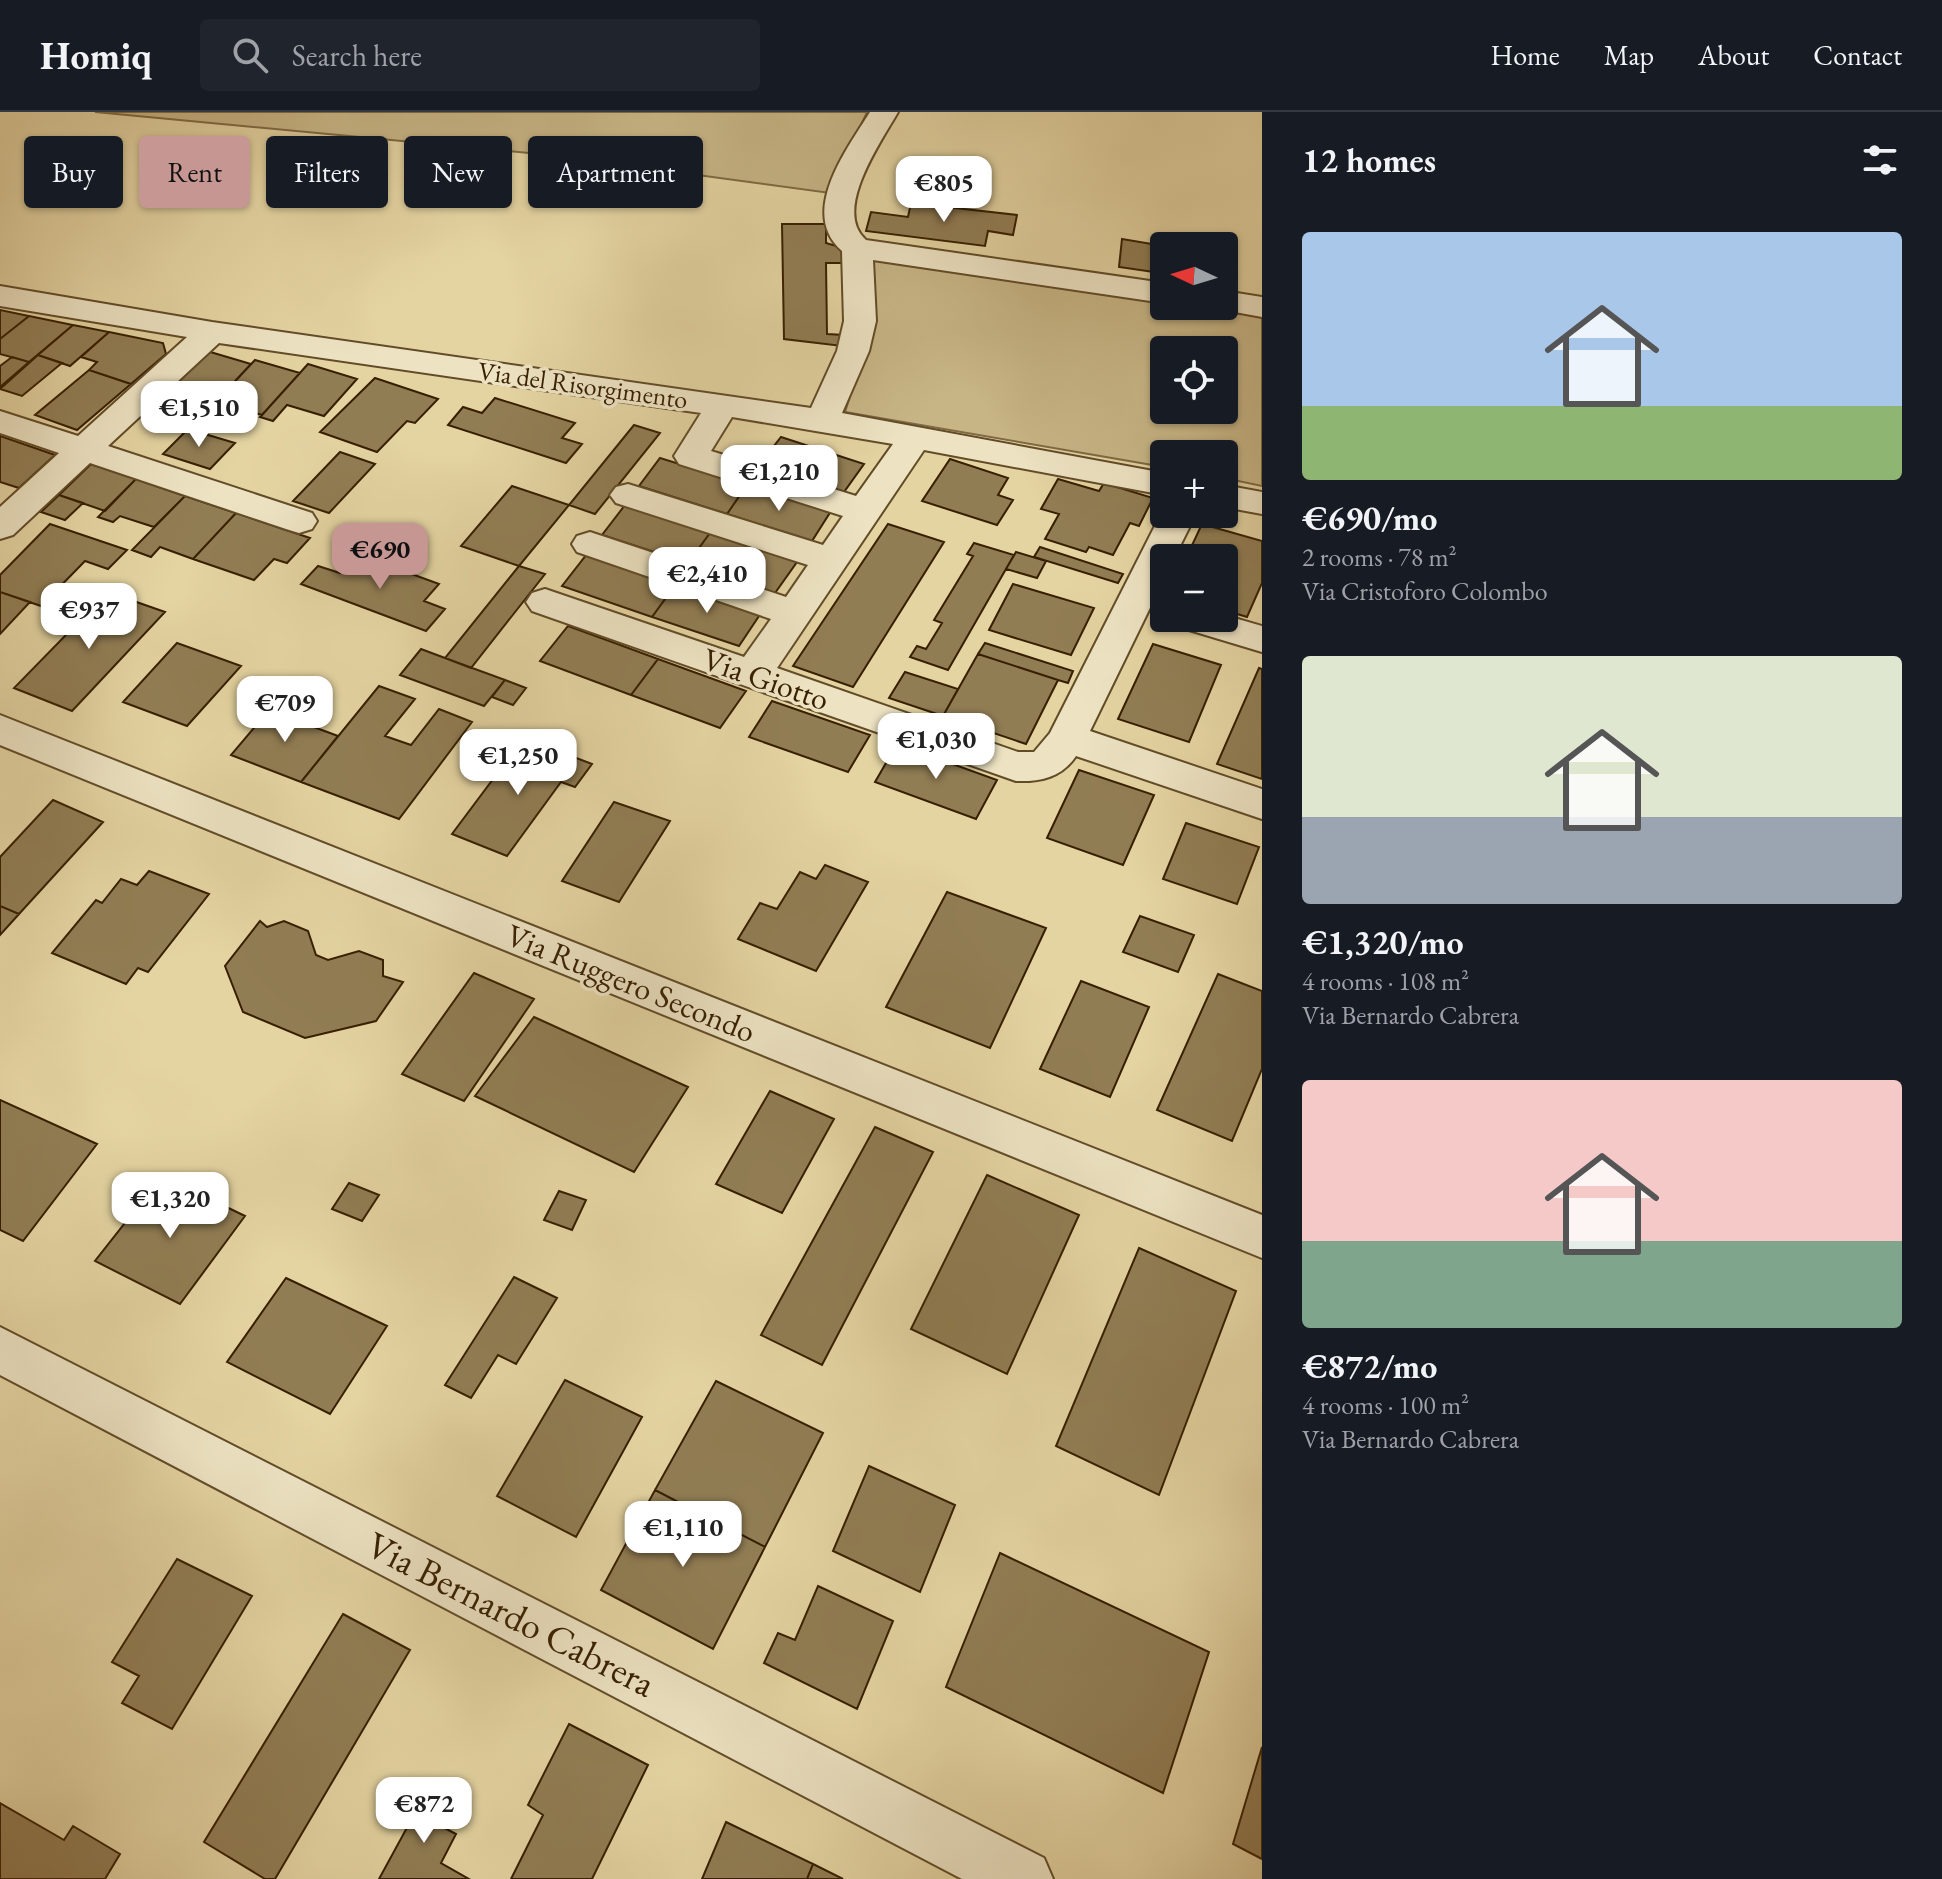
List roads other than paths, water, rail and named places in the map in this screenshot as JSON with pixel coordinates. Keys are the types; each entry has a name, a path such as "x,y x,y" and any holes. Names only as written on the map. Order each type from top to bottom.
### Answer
{"street":[{"path":"884,112 852,165 839,203 840,235 845,242 857,248 1150,291"},
{"path":"822,420 853,351 860,321 857,248"},
{"name":"Via del Risorgimento","path":"0,296 212,332 822,420 1150,481"},
{"path":"1238,303 1262,307"},
{"path":"0,527 212,332"},
{"path":"723,405 691,456 864,511"},
{"path":"0,422 299,521"},
{"path":"753,674 915,437"},
{"path":"628,495 831,560"},
{"path":"1238,499 1262,503"},
{"path":"590,544 794,613"},
{"name":"Via Giotto","path":"545,602 1016,766 1038,768 1054,760 1067,738"},
{"path":"1150,605 1067,738 1262,804"},
{"path":"1238,632 1262,639"},
{"name":"Via Ruggero Secondo","path":"0,729 1262,1237"},
{"name":"Via Bernardo Cabrera","path":"0,1350 1023,1879"}]}
